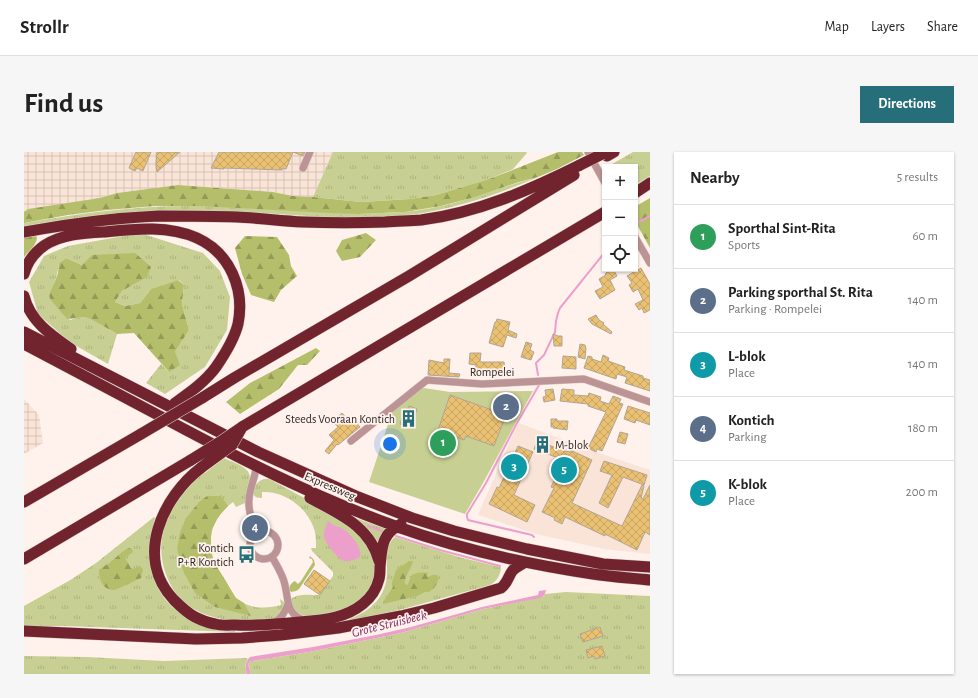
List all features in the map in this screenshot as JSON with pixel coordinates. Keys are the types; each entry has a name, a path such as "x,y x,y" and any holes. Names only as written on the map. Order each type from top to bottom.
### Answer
{"highway":[{"path":"24,502 409,276 602,154 609,154"},
{"path":"24,232 102,221 158,216 238,217 303,222 354,223 421,220 483,207 581,168"},
{"path":"638,191 650,183"},
{"path":"24,559 191,460 242,427 253,422 602,214"},
{"path":"24,274 33,256 45,245 62,238 84,233 145,228 169,230 197,238 218,252 232,270 238,287 240,311 238,325 232,340 215,368 191,392 175,403 168,417"},
{"path":"24,296 33,317 47,332 107,374"},
{"name":"Expressweg","path":"24,332 258,452 358,497 412,518 506,545 603,564 650,567"},
{"name":"Expressweg","path":"24,344 232,455 293,484 396,526 450,544 506,558 594,574 650,580"},
{"path":"242,427 232,446 202,467 187,480 166,508 156,536 155,562 159,578 168,593 195,617 215,624 272,625 336,617 364,603 371,596 380,579 380,567 373,545 361,529 345,518 300,493 293,484"},
{"path":"256,466 258,452"},
{"path":"380,567 384,541 396,526 412,518"},
{"path":"494,590 499,586 506,569 506,545"},
{"path":"24,631 196,639 281,635 338,628 434,608 494,590 504,586 513,570 525,562"}],"street":[{"path":"303,168 310,152"},
{"path":"588,152 602,178"},
{"path":"638,242 650,264"},
{"name":"Rompelei","path":"351,441 428,380 482,384 584,380 650,402"},
{"path":"256,466 256,473 249,495 248,507 251,518 258,532"},
{"path":"266,531 272,533 276,538 278,548 272,557 267,559 260,558 252,552 251,540 258,532 266,531"},
{"path":"272,557 279,569 285,585 288,604 295,615 307,621"},
{"path":"272,625 285,613 288,604"}],"shaded area":[{"path":"24,152 333,152 313,197 293,196 273,192 178,185 117,193 100,198 24,212"},
{"path":"24,399 39,415 43,443 24,454"},
{"path":"519,423 596,452 650,470 650,554 604,549 536,534 478,515"},
{"path":"327,521 349,533 360,549 360,557 344,561 335,554 325,539 324,534"},
{"path":"546,590 545,594 540,598 483,609 401,633 309,652 251,661 248,664 251,674 247,674 246,665 250,657 376,635 411,627 482,607 538,595 539,591"}],"green space":[{"path":"333,152 527,153 513,169 492,178 436,195 410,199 361,202 313,197"},
{"path":"558,152 582,152 584,155 538,177 441,206 405,212 357,214 198,206 155,206 68,215 24,223 24,212 28,209 100,198 117,193 178,185 273,192 293,196 361,202 410,199 436,195 492,178"},
{"path":"633,152 650,152 650,176 638,183 638,164 612,164"},
{"path":"538,177 507,190 459,205 410,215 347,218 229,212 135,212 66,219 24,226 24,223 111,210 176,206 224,207 326,213 403,212 455,203"},
{"path":"650,198 650,248 638,226 638,205"},
{"path":"140,233 203,253 220,271 230,297 227,330 205,367 165,394 146,383 161,364 169,372 175,352 189,330 182,304 184,285 179,280 151,289 140,303 125,306 115,302 122,291 146,277 82,265 66,258 59,263 56,279 49,294 70,320 86,317 117,334 108,364 71,343 38,314 29,282 44,256 68,246"},
{"path":"366,233 376,240 360,257 342,261 336,251 342,240"},
{"path":"245,236 277,237 289,255 291,266 297,276 281,290 274,302 251,295 242,274 235,248"},
{"path":"37,237 36,243 24,257 24,238"},
{"path":"135,253 151,267 147,277 122,291 115,302 125,306 140,303 151,289 178,280 184,285 182,304 189,330 175,352 180,365 169,372 134,333 117,334 85,317 67,319 50,299 49,294 58,273 59,263 66,258 82,265 92,255"},
{"path":"316,348 320,351 307,365 298,365 279,389 240,414 226,402 250,383"},
{"path":"424,388 450,392 533,391 465,514 369,482 392,412 418,390"},
{"path":"224,458 242,466 248,472 250,480 245,503 236,507 233,502 226,508 216,521 211,537 211,554 216,566 237,599 247,605 258,607 281,605 280,599 284,602 284,608 275,619 270,621 232,620 216,618 201,613 185,603 174,591 167,577 162,561 161,546 163,532 174,506 204,472 205,473"},
{"path":"269,479 338,516 366,539 377,567 369,593 344,610 307,617 296,611 291,599 301,595 319,595 333,576 333,572 312,551 311,548 316,548 314,529 305,512 299,506 286,497 270,492 262,492 262,498 257,498 255,496 253,493 255,486 259,481"},
{"path":"207,496 221,496 228,506 218,517 212,529 212,554 214,562 236,598 244,603 251,616 215,607 195,593 184,573 177,549 180,532 186,518 199,502"},
{"path":"154,517 149,547 154,577 164,598 181,614 207,625 235,632 24,626 24,606 72,579 96,563"},
{"path":"358,519 386,529 378,542 369,530"},
{"path":"395,537 459,557 500,567 500,573 495,582 490,585 403,609 349,621 349,619 371,607 377,601 385,587 387,578 388,547"},
{"path":"129,548 132,549 133,552 125,558 131,568 134,569 141,567 143,570 141,578 114,590 107,588 101,582 99,570"},
{"path":"310,556 314,560 315,565 299,589 291,592 289,587 291,584 295,581 298,584 301,581 313,562 312,559 309,558"},
{"path":"409,561 413,561 405,584 408,584 413,574 428,573 428,577 436,575 439,578 436,585 429,592 383,604 393,587 392,582 396,570"},
{"path":"566,592 650,596 650,674 251,674 248,664 251,661 309,652 401,633 483,609 542,597 545,594"},
{"path":"24,656 87,657 164,661 248,659 246,665 247,674 24,674"}],"building":[{"path":"136,152 151,152 143,171 137,168 135,171 129,168"},
{"path":"157,152 180,152 157,172"},
{"path":"219,152 293,152 286,169 283,168 282,170 211,168"},
{"path":"293,152 305,152 303,156"},
{"path":"641,268 650,284 650,310 644,313 642,308 639,310 635,304 643,300 638,289 633,292 629,285 632,283 627,276 634,272 638,272 638,270"},
{"path":"615,272 617,276 610,280 615,290 600,299 595,291 603,287 599,279 607,273"},
{"path":"596,315 599,320 612,332 611,334 592,324 588,319"},
{"path":"497,319 510,322 508,330 517,334 516,338 507,335 503,347 489,343"},
{"path":"553,334 562,336 562,346 554,346"},
{"path":"526,342 532,344 530,350 534,352 531,360 521,357"},
{"path":"580,344 585,345 586,348 585,359 578,357"},
{"path":"470,353 481,353 480,362 504,362 505,371 492,371 492,374 475,374 476,365 469,364"},
{"path":"603,355 609,358 608,361 625,367 624,370 643,376 643,378 650,380 650,391 625,383 627,377 617,374 616,379 584,368 588,356 601,362"},
{"path":"563,356 576,357 576,369 562,368"},
{"path":"444,359 450,359 449,373 460,374 459,377 428,375 429,360 444,363"},
{"path":"553,389 555,400 544,402 543,397 546,396 545,390"},
{"path":"562,389 574,390 574,396 588,396 589,393 601,397 600,401 609,404 613,396 621,399 619,403 623,404 602,451 597,449 596,452 588,448 606,412 588,406 588,404 560,401"},
{"path":"450,395 506,415 494,446 466,436 464,440 438,430"},
{"name":"Steeds Vooraan Kontich","path":"409,406 417,409 411,428 400,424 404,412 406,413"},
{"path":"628,406 650,413 650,425 636,420 635,423 624,419"},
{"path":"342,413 351,423 354,420 360,427 338,445 337,444 329,454 325,451 334,440 329,435 338,427 333,421"},
{"path":"551,419 557,419 557,421 568,421 567,430 551,427"},
{"path":"620,432 628,434 625,444 617,442"},
{"path":"537,441 565,451 570,452 570,450 592,460 572,503 622,526 642,485 644,486 641,498 643,499 650,485 650,535 645,532 637,550 605,534 605,536 565,517 562,524 554,520 555,518 542,512 554,488 551,487 564,460 534,449"},
{"path":"518,446 533,452 514,495 535,505 527,522 489,504 497,487 499,488"},
{"path":"604,461 647,475 644,485 623,477 608,508 599,503 612,475 600,471"},
{"path":"314,570 330,581 320,595 304,584"},
{"path":"600,627 603,636 583,642 580,634"},
{"path":"602,646 605,656 595,659 594,656 588,658 586,650"}],"waterway":[{"name":"Grote Struisbeek","path":"638,222 650,216"},
{"name":"Grote Struisbeek","path":"538,375 536,363 544,355 555,332 556,321 560,308 602,256"},
{"name":"Grote Struisbeek","path":"534,537 532,535 468,520 467,514 486,483 517,423 539,385"},
{"path":"368,526 382,531"},
{"path":"396,536 440,550 500,566"}],"place":[{"name":"Parking sporthal St. Rita","path":"506,407"},
{"name":"Steeds Vooraan Kontich","path":"408,419"},
{"name":"Sporthal Sint-Rita","path":"443,443"},
{"name":"M-blok","path":"542,445"},
{"name":"L-blok","path":"514,467"},
{"name":"K-blok","path":"564,470"},
{"name":"Kontich","path":"255,528"},
{"name":"Kontich P+R Kontich","path":"247,555"}]}
